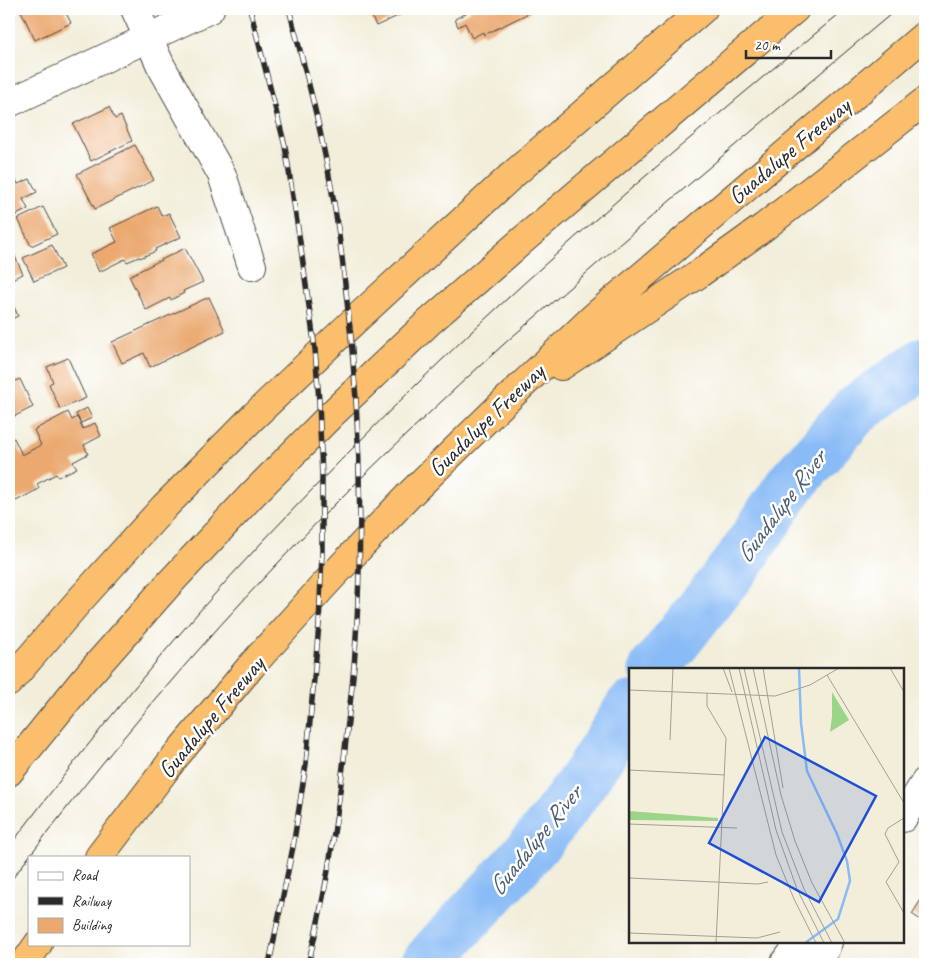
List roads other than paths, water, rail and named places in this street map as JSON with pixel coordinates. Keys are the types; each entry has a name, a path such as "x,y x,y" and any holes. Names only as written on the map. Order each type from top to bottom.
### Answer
{"highway":[{"path":"9,682 79,601 164,508 255,415 509,178 703,9"},
{"path":"9,772 83,681 167,586 252,495 336,411 436,316 795,9"},
{"name":"Guadalupe Freeway","path":"100,856 175,757 252,665 410,494 594,317 925,35"},
{"path":"496,410 708,268 764,227 925,101"},
{"path":"24,964 37,946"}],"street":[{"path":"135,9 161,66 222,175 252,266"},
{"path":"9,103 210,9"},
{"path":"904,816 925,782"},
{"path":"784,964 800,943"},
{"path":"819,964 828,943"}],"waterway":[{"name":"Guadalupe River","path":"655,668 740,560 791,484 856,410 925,362"},
{"name":"Guadalupe River","path":"426,964 544,833 583,781 629,709"}],"tram line":[{"path":"9,847 164,652 230,577 321,480 419,382 522,285 682,145 845,9"},
{"path":"30,856 112,751 184,666 259,583 365,474 509,340 897,9"},
{"path":"9,883 28,858"}],"railway":[{"path":"250,9 285,146 299,235 315,349 322,478 322,554 319,625 306,764 293,847 269,964"},
{"path":"289,9 306,72 328,171 342,257 354,369 360,511 358,606 353,675 331,853 321,909 308,964"}]}
